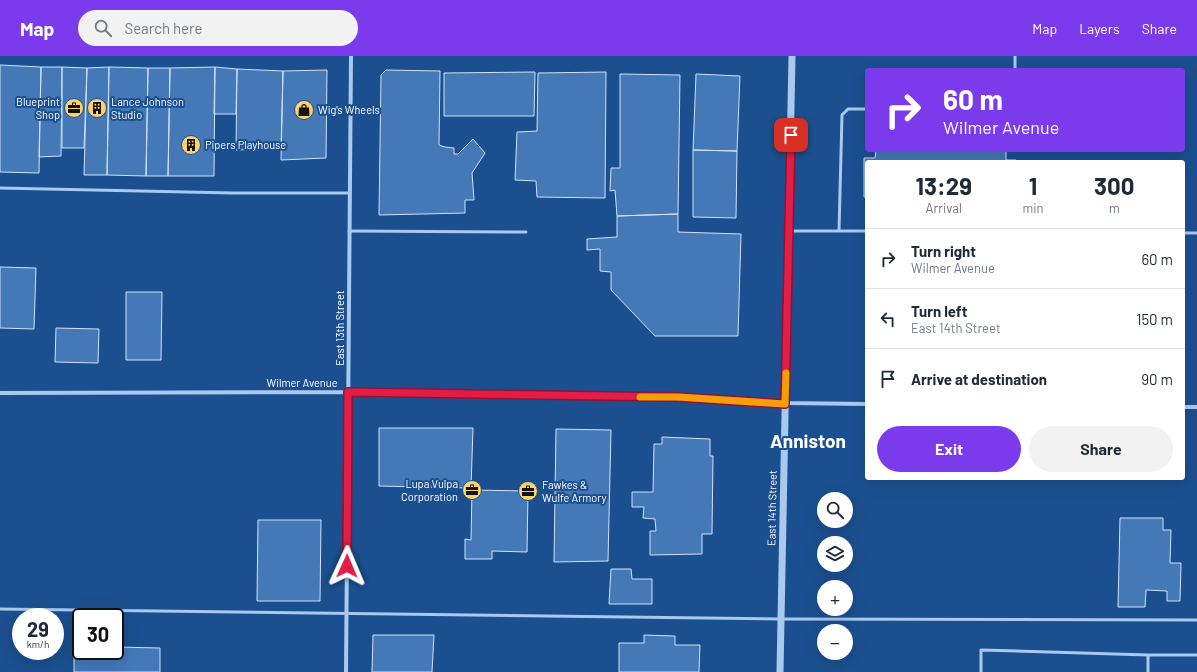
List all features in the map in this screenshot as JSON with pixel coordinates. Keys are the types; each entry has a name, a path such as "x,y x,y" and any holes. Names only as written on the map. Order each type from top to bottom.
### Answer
{"street":[{"name":"East 13th Street","path":"346,672 351,56"},
{"name":"East 14th Street","path":"780,672 792,56"},
{"name":"Wilmer Avenue","path":"0,393 348,392 678,397 785,404 865,404"},
{"path":"1185,407 1197,407"}],"lane":[{"path":"1015,68 1016,56"},
{"path":"839,231 842,115 848,109 865,109"},
{"path":"0,188 350,194"},
{"path":"349,230 526,232"},
{"path":"789,230 865,231"},
{"path":"1185,233 1197,233"},
{"path":"0,609 781,619 1197,620"},
{"path":"981,672 981,650 1197,655"},
{"path":"1148,655 1148,672"}],"building":[{"path":"0,65 41,67 39,173 0,172"},
{"path":"41,67 62,67 61,156 39,157"},
{"name":"Blueprint Shop","path":"62,67 87,68 84,148 62,148"},
{"name":"Lance Johnson Studio","path":"109,67 107,175 84,175 87,68"},
{"path":"109,67 148,68 146,176 107,175"},
{"name":"Pipers Playhouse","path":"215,67 214,176 168,176 170,68"},
{"path":"215,67 237,69 236,114 214,114"},
{"path":"148,68 170,68 168,176 146,176"},
{"path":"237,69 283,71 281,149 236,150"},
{"name":"Wig's Wheels","path":"327,70 326,158 281,160 283,71"},
{"path":"386,70 440,71 439,145 454,148 454,154 458,154 473,139 485,153 472,173 474,200 465,200 465,213 379,215 381,75"},
{"path":"535,72 534,116 444,116 444,73"},
{"path":"606,72 605,198 537,197 536,181 515,180 517,132 537,131 538,73"},
{"path":"620,74 680,75 678,214 617,216 615,190 610,191 611,168 620,168"},
{"path":"696,74 740,76 737,151 693,150"},
{"path":"693,150 737,151 736,218 693,217"},
{"path":"876,152 1006,152 1006,160 865,160 864,197 864,158 875,158"},
{"path":"678,214 678,232 741,234 738,336 655,336 611,290 611,272 600,271 600,249 587,250 587,239 617,237 617,216"},
{"path":"0,267 36,268 34,329 0,328"},
{"path":"126,292 162,292 161,360 126,360"},
{"path":"56,328 99,329 98,363 55,362"},
{"path":"379,428 473,428 471,488 379,486"},
{"path":"556,429 611,430 608,561 554,562"},
{"path":"662,437 710,439 710,456 713,456 712,534 702,534 702,554 650,555 650,531 656,531 655,519 643,518 644,507 632,507 632,492 653,492 654,444 662,444"},
{"path":"472,490 528,491 527,552 492,551 492,559 465,559 465,539 471,540"},
{"path":"1120,518 1163,518 1163,530 1171,530 1170,563 1181,563 1180,601 1167,601 1167,591 1146,590 1145,607 1118,607"},
{"path":"258,520 321,520 320,601 257,601"},
{"path":"611,569 631,569 632,579 652,579 652,604 609,604"},
{"path":"373,635 434,635 432,672 372,672"},
{"path":"644,635 675,636 675,645 700,645 699,672 619,672 619,643 644,643"},
{"path":"124,647 160,648 160,672 74,672 74,660 124,660"}],"slow traffic":[{"path":"640,397 678,397 785,404 786,373"}],"place":[{"name":"Blueprint Shop","path":"74,108"},
{"name":"Lance Johnson Studio","path":"97,108"},
{"name":"Wig's Wheels","path":"304,110"},
{"name":"Pipers Playhouse","path":"191,145"},
{"name":"Lupa Vulpa Corporation","path":"472,490"},
{"name":"Fawkes & Wulfe Armory","path":"528,491"}],"district":[{"name":"Anniston","path":"808,441"}],"route":[{"path":"347,566 348,392 678,397 785,404 791,135"}]}
